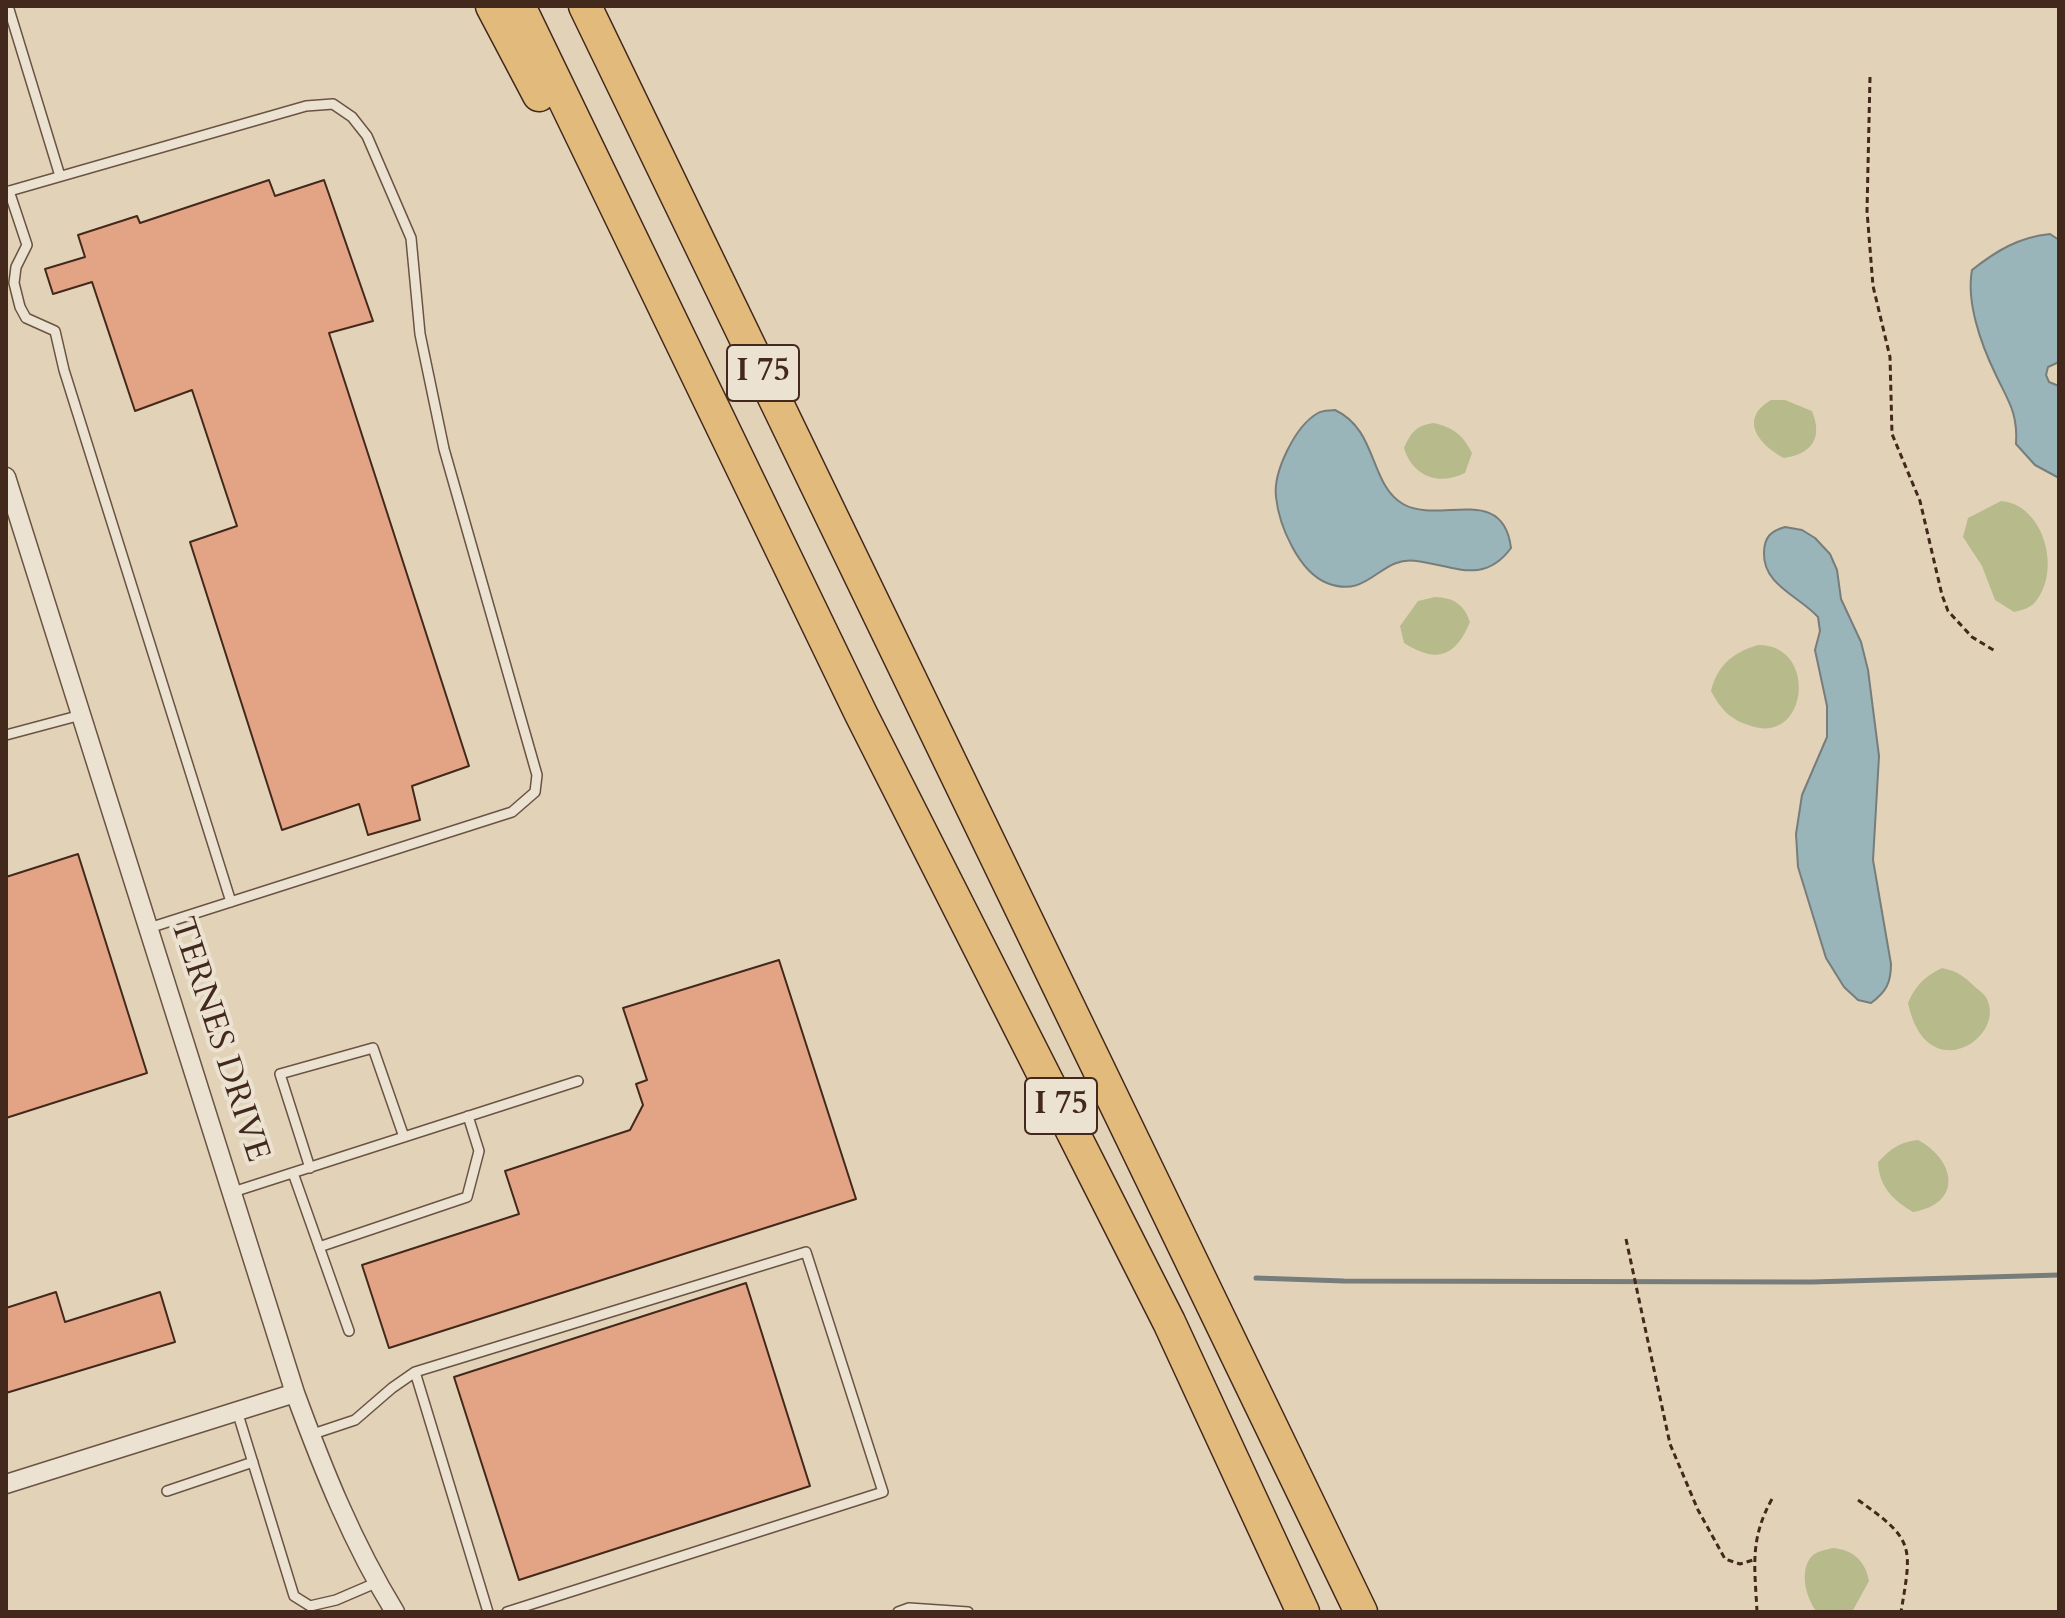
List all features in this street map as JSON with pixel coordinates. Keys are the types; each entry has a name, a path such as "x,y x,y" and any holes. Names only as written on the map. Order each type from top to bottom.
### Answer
{"highway":[{"path":"492,6 663,331 698,375"},
{"name":"I 75","path":"519,6 861,714 1169,1322 1303,1612"},
{"name":"I 75","path":"585,6 1361,1612"},
{"path":"593,6 617,70"}],"street":[{"name":"TERNES DRIVE","path":"6,477 295,1393 350,1534 395,1612"},
{"path":"6,1484 295,1393"}],"lane":[{"path":"8,6 60,176"},
{"path":"149,928 231,902 512,812 535,792 537,775 444,449 420,334 411,238 367,136 352,117 333,104 306,106 255,119 8,191 27,245 16,267 14,283 20,307 26,318 55,331 64,370 231,902"},
{"path":"6,735 81,715"},
{"path":"310,1168 280,1074 373,1048 404,1137"},
{"path":"233,1192 578,1081"},
{"path":"319,1247 467,1197 479,1151 468,1116"},
{"path":"293,1173 349,1331"},
{"path":"310,1435 355,1420 415,1372 806,1252 883,1492 507,1612"},
{"path":"415,1372 488,1612"},
{"path":"237,1411 294,1596 310,1606 336,1600 378,1582"},
{"path":"167,1491 253,1462"},
{"path":"898,1612 909,1608 968,1612"}],"path":[{"path":"1870,77 1867,211 1873,286 1890,357 1892,434 1920,501 1948,611 1972,637 1995,651"},
{"path":"1626,1239 1670,1444 1698,1510 1725,1559 1740,1564 1753,1560"},
{"path":"1757,1612 1753,1560 1760,1520 1772,1499"},
{"path":"1858,1500 1887,1520 1907,1545 1909,1562 1901,1612"}],"green space":[{"path":"1771,400 1785,400 1812,411 1815,437 1802,453 1784,458 1760,439 1754,423 1756,415"},
{"path":"1434,423 1457,433 1469,447 1472,453 1465,473 1446,479 1428,476 1408,458 1404,448 1412,434"},
{"path":"2001,501 2016,505 2028,513 2044,540 2047,556 2044,588 2029,607 2014,612 1995,600 1982,566 1963,537 1968,518"},
{"path":"1435,597 1457,603 1470,622 1451,650 1435,655 1404,643 1400,626 1418,601"},
{"path":"1758,645 1777,649 1790,660 1797,675 1799,692 1795,708 1785,721 1770,728 1738,721 1723,709 1711,691 1717,674 1727,661"},
{"path":"1942,968 1963,976 1987,999 1990,1014 1985,1029 1975,1041 1961,1048 1946,1050 1931,1044 1917,1029 1908,1003 1921,982"},
{"path":"1918,1140 1940,1159 1948,1180 1947,1191 1940,1200 1913,1212 1888,1192 1881,1179 1878,1162 1896,1147"},
{"path":"1832,1548 1852,1554 1862,1562 1867,1574 1869,1581 1852,1612 1817,1612 1807,1592 1805,1576 1808,1561 1815,1554"}],"water":[{"path":"2050,234 2059,240 2059,362 2048,367 2046,375 2049,382 2059,386 2059,478 2035,465 2016,444 2014,415 1980,336 1971,296 1972,270 2008,246"},
{"path":"1335,410 1359,430 1384,484 1403,504 1434,511 1483,511 1496,517 1506,528 1511,548 1501,559 1479,570 1404,561 1354,586 1342,587 1317,577 1299,559 1286,534 1278,509 1276,487 1287,450 1301,428 1318,413"},
{"path":"1785,527 1802,530 1830,554 1837,570 1841,599 1861,642 1868,670 1879,756 1873,860 1891,964 1887,986 1871,1003 1858,1000 1844,987 1826,958 1798,867 1796,834 1802,795 1827,737 1827,706 1815,650 1820,631 1818,617 1776,582 1765,564 1767,539"}],"building":[{"path":"269,180 275,196 324,180 373,321 329,333 469,766 412,786 420,820 368,835 359,804 282,830 190,542 237,526 192,390 135,411 92,282 53,294 45,269 85,257 78,235 137,216 140,223"},
{"path":"78,854 147,1073 6,1118 6,877"},
{"path":"779,960 856,1199 389,1348 362,1265 519,1214 505,1171 630,1130 643,1105 636,1084 647,1080 623,1008"},
{"path":"746,1283 810,1486 519,1580 454,1377"},
{"path":"56,1292 65,1322 160,1292 175,1342 6,1393 6,1308"}],"waterway":[{"path":"1256,1278 1812,1282 2059,1275"}]}
